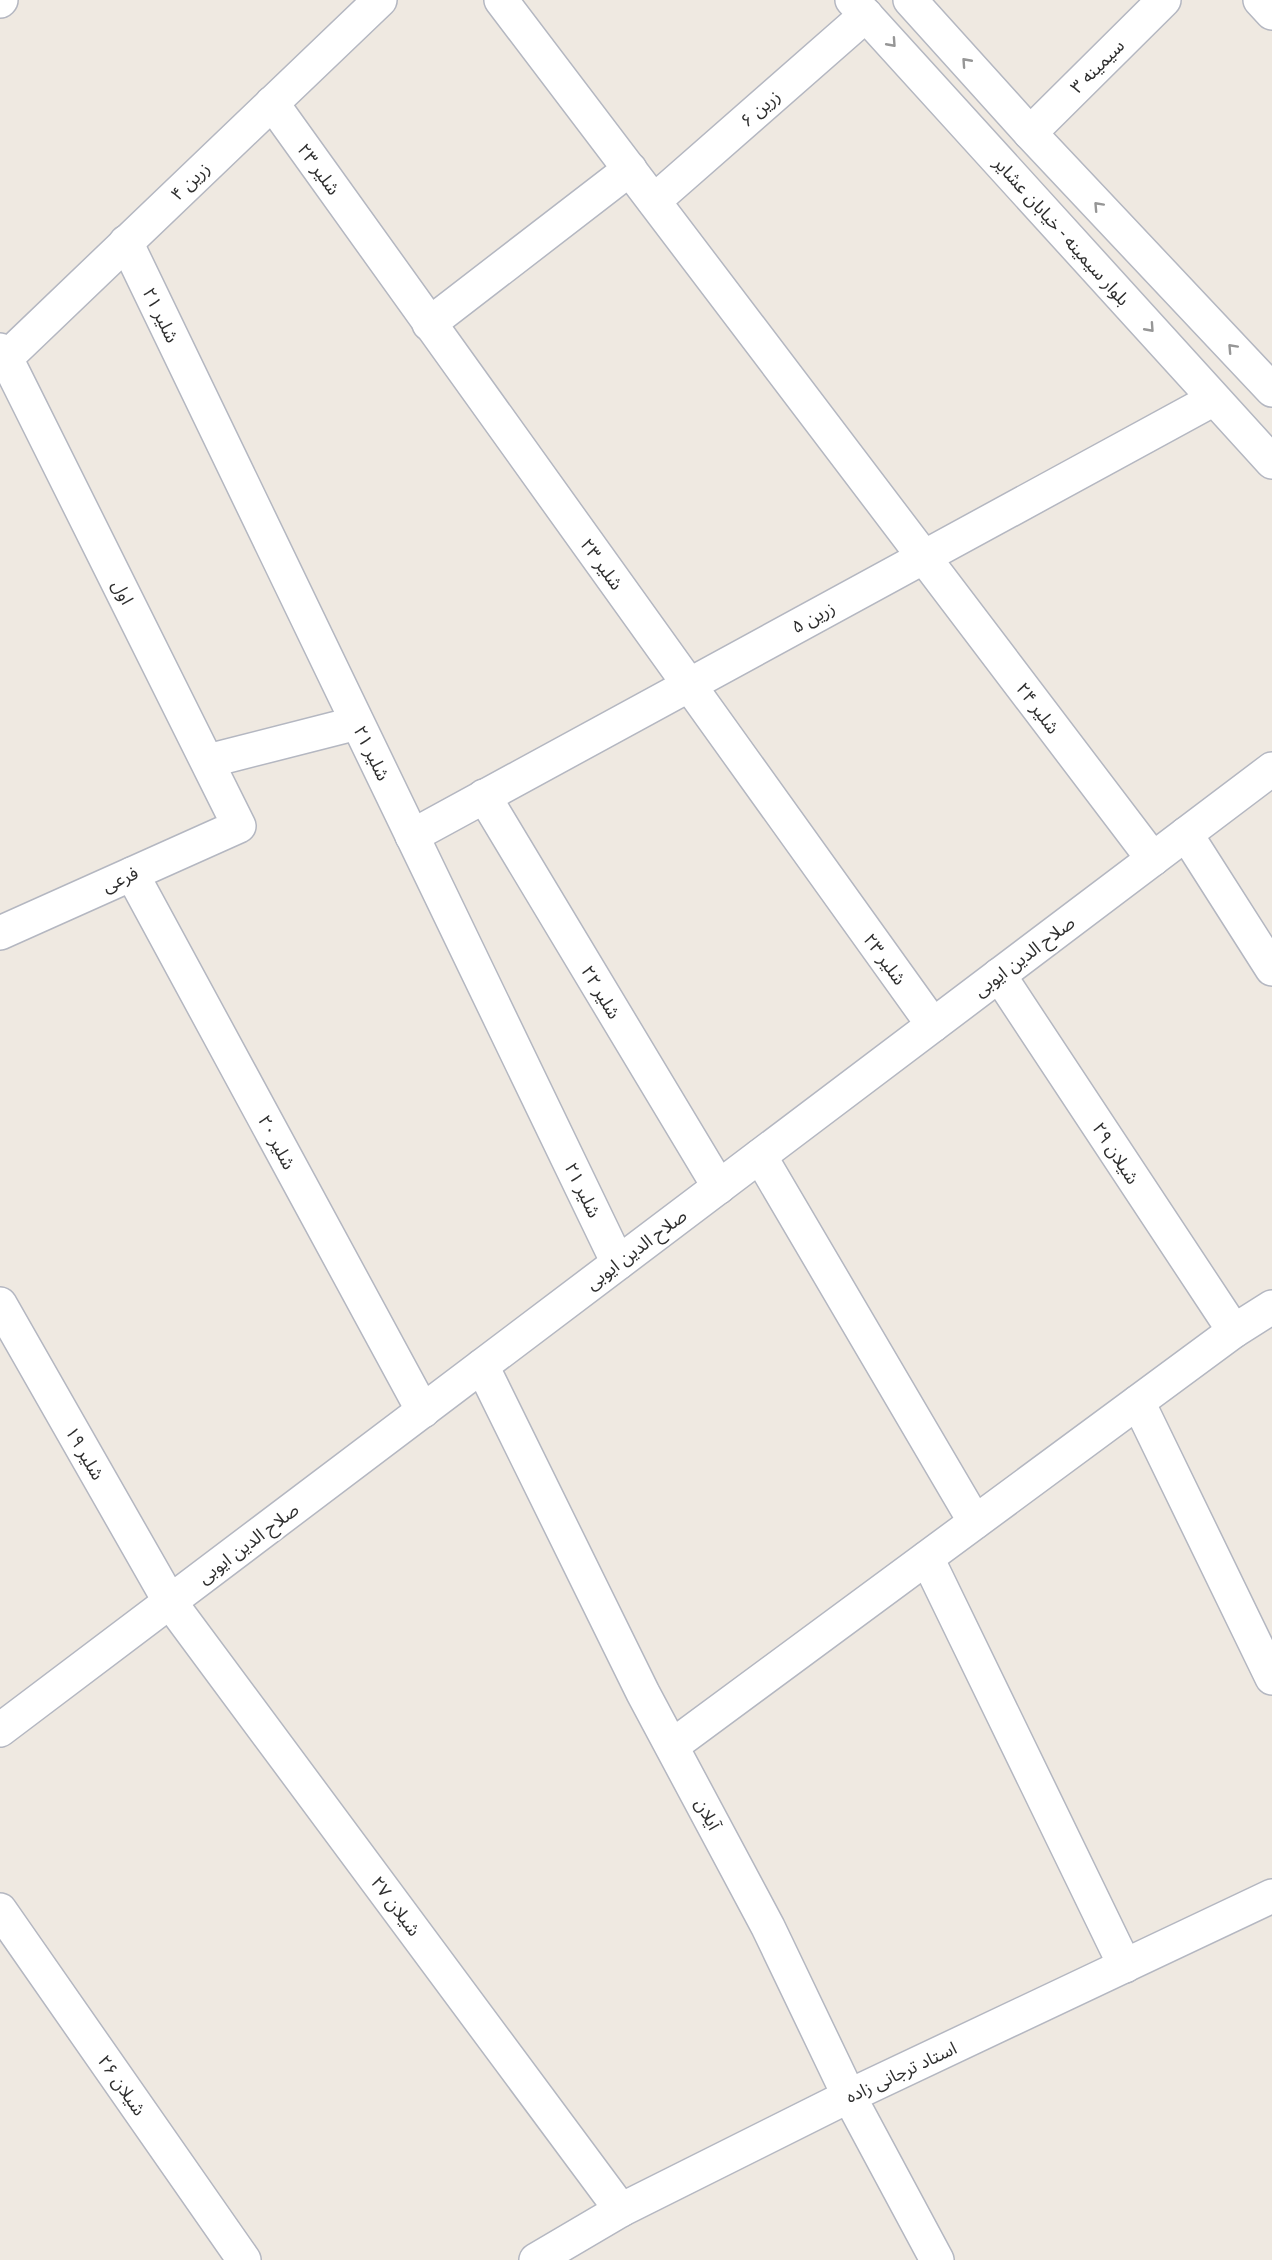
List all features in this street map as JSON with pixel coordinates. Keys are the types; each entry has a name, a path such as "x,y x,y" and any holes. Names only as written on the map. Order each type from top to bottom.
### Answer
{"street":[{"name":"زرین ۴","path":"2,356 126,243 380,0"},
{"name":"شلیر ۲۴","path":"501,0 1153,859"},
{"path":"909,0 1030,133 1272,390"},
{"name":"سیمینه ۳","path":"1030,133 1164,0"},
{"path":"1260,0 1272,13"},
{"name":"زرین ۶","path":"654,201 859,7"},
{"name":"بلوار سیمینه - خیابان عشایر","path":"859,7 1272,462"},
{"name":"شلیر ۲۳","path":"272,104 933,1025"},
{"path":"429,324 630,169"},
{"name":"شلیر ۲۱","path":"126,243 618,1263"},
{"name":"اول","path":"2,356 239,826"},
{"name":"زرین ۵","path":"412,836 1214,399"},
{"path":"208,761 357,723"},
{"name":"صلاح الدین ایوبی","path":"0,1730 1272,769"},
{"name":"شلیر ۲۲","path":"484,796 719,1187"},
{"name":"فرعی","path":"0,933 239,826"},
{"path":"1186,834 1272,969"},
{"name":"شلیر ۲۰","path":"132,874 423,1411"},
{"name":"شیلان ۲۹","path":"999,975 1234,1331"},
{"path":"760,1156 975,1522"},
{"name":"شلیر ۱۹","path":"0,1304 170,1602"},
{"path":"672,1746 1234,1331 1272,1307"},
{"name":"آیلان","path":"482,1366 643,1694 768,1927 849,2096 937,2260"},
{"path":"1138,1402 1272,1678"},
{"path":"927,1557 1125,1966"},
{"name":"شیلان ۲۷","path":"170,1602 621,2210"},
{"name":"استاد ترجانی زاده","path":"536,2260 621,2210 849,2096 1272,1896"},
{"name":"شیلان ۲۶","path":"0,1910 244,2260"}]}
